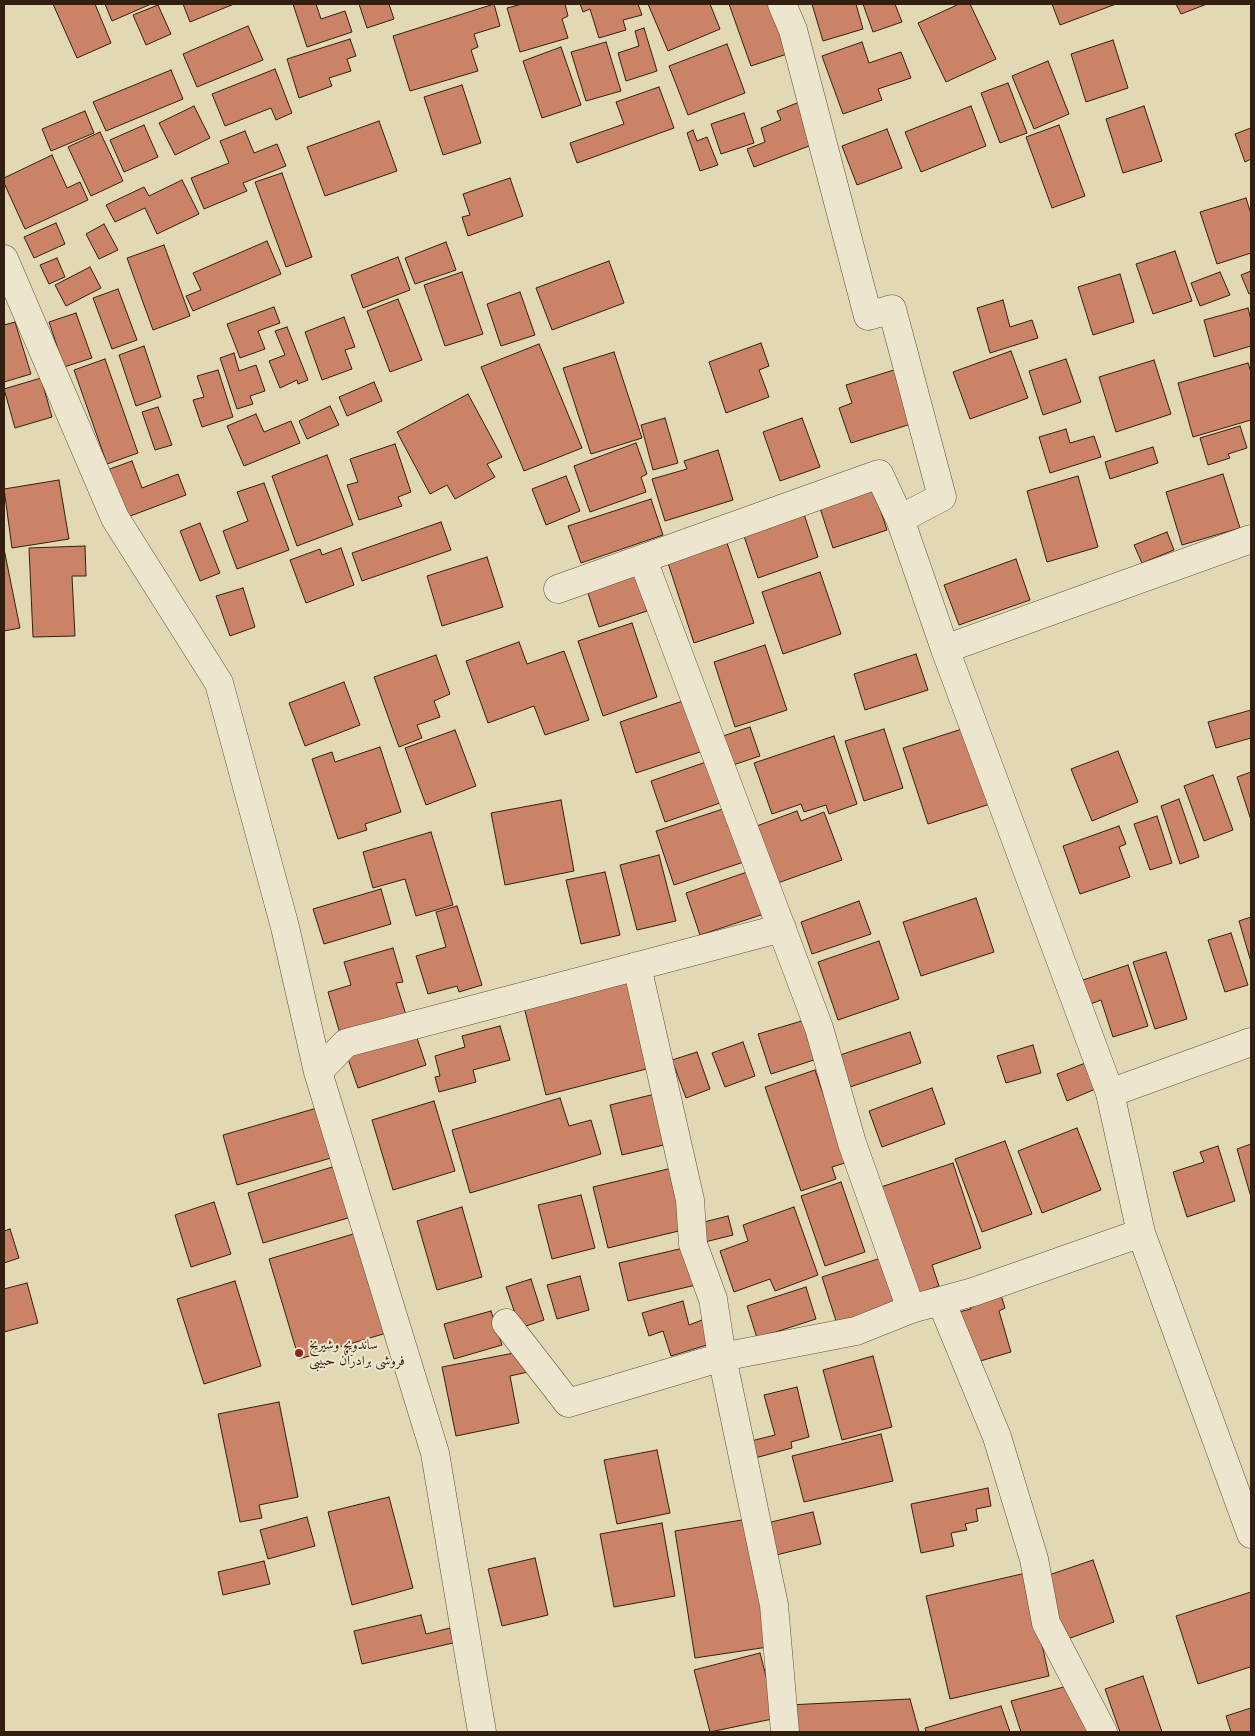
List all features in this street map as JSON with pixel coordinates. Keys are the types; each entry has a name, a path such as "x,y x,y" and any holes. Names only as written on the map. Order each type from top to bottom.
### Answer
{"street":[{"path":"782,4 793,30 868,316 892,309 942,498 900,519"},
{"path":"4,259 115,518 219,683 285,927 318,1072 435,1453 482,1732"},
{"path":"558,589 879,474 900,519 945,649 1110,1093 1141,1233 1251,1534"},
{"path":"945,649 1251,538"},
{"path":"643,560 710,744 819,1028 852,1143 912,1309"},
{"path":"318,1072 346,1043 782,928"},
{"path":"637,966 690,1200 693,1244 713,1300 722,1356 774,1605 785,1732"},
{"path":"1110,1093 1251,1042"},
{"path":"506,1323 568,1403 722,1356 856,1331 912,1309 973,1292 1141,1233"},
{"path":"941,1300 998,1437 1034,1559 1046,1622 1104,1732"}],"building":[{"path":"53,4 95,4 111,43 77,58"},
{"path":"105,4 151,4 112,21"},
{"path":"183,4 234,4 190,22"},
{"path":"293,4 316,4 321,19 345,11 352,32 307,47"},
{"path":"359,4 389,4 394,19 367,28"},
{"path":"494,4 500,26 474,34 478,47 471,50 478,71 410,91 393,36"},
{"path":"522,4 565,4 568,16 562,19 568,38 520,52 507,8"},
{"path":"580,4 638,4 642,15 623,20 626,30 599,38 590,9 583,12"},
{"path":"648,4 710,4 720,29 668,51"},
{"path":"729,4 770,4 787,54 751,66"},
{"path":"812,4 856,4 863,29 823,41"},
{"path":"863,4 895,4 902,22 873,32"},
{"path":"959,4 970,4 996,59 946,82 918,23"},
{"path":"1052,4 1116,4 1060,25"},
{"path":"1176,4 1207,4 1181,14"},
{"path":"158,5 171,34 146,45 133,15"},
{"path":"248,26 263,60 197,87 183,54"},
{"path":"644,28 657,71 626,81 618,53 639,46 635,31"},
{"path":"350,39 356,56 347,59 351,71 329,78 332,86 299,98 287,59"},
{"path":"1113,40 1128,88 1086,102 1071,54"},
{"path":"606,42 621,91 586,101 571,52"},
{"path":"862,42 869,63 901,52 911,78 878,89 882,100 843,114 822,56"},
{"path":"727,44 745,93 688,115 669,66"},
{"path":"561,47 581,105 542,118 523,61"},
{"path":"1048,61 1069,114 1034,129 1012,76"},
{"path":"275,69 292,113 276,120 271,108 225,126 212,94"},
{"path":"171,70 183,99 106,131 93,102"},
{"path":"1008,83 1027,133 1000,143 981,93"},
{"path":"462,85 481,143 443,155 424,97"},
{"path":"659,87 674,128 577,163 570,143 624,124 616,102"},
{"path":"802,101 817,143 754,167 747,149 765,142 761,128 781,120 777,111"},
{"path":"194,106 210,138 175,155 159,123"},
{"path":"971,106 986,146 921,172 905,132"},
{"path":"1144,106 1162,161 1123,173 1106,119"},
{"path":"85,111 94,133 51,151 42,129"},
{"path":"744,113 754,143 721,154 711,124"},
{"path":"379,121 397,171 325,196 307,147"},
{"path":"144,125 158,157 124,172 110,140"},
{"path":"1059,125 1085,196 1052,208 1026,137"},
{"path":"1251,128 1251,159 1245,162 1235,134"},
{"path":"887,129 902,168 857,185 842,146"},
{"path":"693,130 697,141 707,137 718,165 700,171 687,133"},
{"path":"245,131 254,153 277,144 286,166 243,183 247,191 204,209 191,178 229,163 220,141"},
{"path":"100,132 123,181 91,196 68,147"},
{"path":"52,155 67,188 80,182 88,200 25,229 4,183 4,178"},
{"path":"282,173 312,257 286,267 255,182"},
{"path":"510,178 523,216 468,236 462,217 470,215 463,194"},
{"path":"182,180 199,214 157,234 145,208 115,222 106,205 144,187 149,196"},
{"path":"1246,198 1251,214 1251,253 1217,264 1200,212"},
{"path":"56,223 65,244 34,258 24,237"},
{"path":"104,224 118,250 99,259 86,234"},
{"path":"267,241 281,274 193,311 186,296 201,290 193,273"},
{"path":"446,242 456,270 415,284 405,258"},
{"path":"164,245 190,316 153,330 127,258"},
{"path":"1175,251 1192,301 1153,314 1136,264"},
{"path":"398,257 410,290 363,308 351,275"},
{"path":"57,258 65,277 49,284 40,265"},
{"path":"609,261 624,303 552,330 536,288"},
{"path":"90,267 101,288 66,306 55,285"},
{"path":"1251,271 1251,293 1249,294 1241,275"},
{"path":"462,272 483,334 445,346 424,285"},
{"path":"1220,272 1230,295 1200,306 1191,283"},
{"path":"1120,274 1134,322 1093,335 1078,287"},
{"path":"118,289 137,340 112,349 93,298"},
{"path":"520,292 535,335 501,346 487,304"},
{"path":"398,299 422,360 390,372 367,311"},
{"path":"1003,300 1010,327 1032,320 1038,338 990,353 977,308"},
{"path":"274,307 280,323 258,331 265,349 240,358 227,324"},
{"path":"1248,308 1251,320 1251,346 1214,357 1204,320"},
{"path":"76,313 92,358 64,367 49,322"},
{"path":"344,317 355,347 345,350 352,369 322,380 305,332"},
{"path":"15,322 31,374 4,382 4,325"},
{"path":"287,327 308,380 298,384 297,380 280,388 269,361 285,355 275,331"},
{"path":"761,343 769,366 759,370 769,397 726,413 709,362"},
{"path":"539,344 582,448 524,471 481,367"},
{"path":"144,346 161,397 136,406 119,355"},
{"path":"1011,351 1028,398 970,419 953,372"},
{"path":"614,352 642,438 591,454 563,368"},
{"path":"234,353 239,371 256,365 265,391 250,396 253,404 237,409 220,358"},
{"path":"105,359 138,453 107,464 74,370"},
{"path":"1066,359 1081,402 1043,415 1029,371"},
{"path":"1154,360 1171,414 1116,432 1099,377"},
{"path":"1248,363 1251,372 1251,420 1193,437 1178,383"},
{"path":"897,369 914,423 851,443 839,408 852,403 846,385"},
{"path":"218,370 233,417 202,427 193,400 204,397 197,376"},
{"path":"41,378 52,417 15,428 4,389"},
{"path":"374,382 382,401 347,416 339,397"},
{"path":"468,394 502,457 487,464 495,477 455,499 447,485 430,494 397,432"},
{"path":"330,406 339,425 307,439 299,421"},
{"path":"158,407 172,445 155,450 142,412"},
{"path":"256,414 264,432 291,421 300,443 244,466 227,426"},
{"path":"665,418 678,463 653,470 641,425"},
{"path":"802,418 820,467 780,481 763,432"},
{"path":"1240,426 1247,448 1228,454 1230,458 1208,465 1200,438"},
{"path":"1066,429 1070,443 1094,436 1101,457 1050,473 1039,437"},
{"path":"636,443 647,474 641,477 646,492 590,512 574,466"},
{"path":"395,444 411,492 398,497 402,506 359,520 347,485 358,482 350,459"},
{"path":"1153,447 1158,463 1110,479 1105,462"},
{"path":"718,450 733,500 665,521 652,479 687,469 684,461"},
{"path":"327,455 353,525 297,546 272,476"},
{"path":"132,461 142,488 178,474 186,495 125,518 107,470"},
{"path":"1223,474 1240,528 1182,545 1166,492"},
{"path":"566,476 580,511 546,525 532,489"},
{"path":"1078,476 1098,547 1047,562 1027,491"},
{"path":"59,480 69,539 12,548 4,489"},
{"path":"264,483 289,550 237,569 223,531 248,521 237,492"},
{"path":"872,484 887,530 833,548 820,508"},
{"path":"651,499 663,535 581,563 568,526"},
{"path":"804,514 818,557 758,578 743,533"},
{"path":"441,522 451,550 362,581 352,553"},
{"path":"200,523 220,573 200,581 180,531"},
{"path":"1167,532 1174,550 1142,563 1134,545"},
{"path":"727,543 754,623 694,643 668,563"},
{"path":"85,546 86,576 72,576 75,636 33,637 29,548"},
{"path":"341,548 354,585 306,603 290,560 320,549 322,555"},
{"path":"4,549 20,628 4,631"},
{"path":"487,557 503,607 442,626 427,576"},
{"path":"1016,559 1030,600 959,625 944,585"},
{"path":"633,568 647,611 599,627 585,584"},
{"path":"820,572 841,634 783,654 762,592"},
{"path":"243,588 255,627 230,636 216,596"},
{"path":"632,623 657,697 603,716 578,641"},
{"path":"519,642 527,664 564,651 589,720 545,735 534,706 488,723 466,661"},
{"path":"765,645 787,710 735,727 714,662"},
{"path":"916,654 928,690 865,710 854,674"},
{"path":"436,655 450,694 434,701 440,717 417,725 422,738 399,747 374,677"},
{"path":"344,682 360,725 305,746 289,703"},
{"path":"686,700 703,751 636,773 620,722"},
{"path":"1251,710 1251,738 1216,748 1208,722"},
{"path":"750,727 760,756 727,767 717,738"},
{"path":"965,728 990,804 928,824 903,748"},
{"path":"884,729 903,788 864,801 845,741"},
{"path":"455,730 476,786 426,805 405,748"},
{"path":"834,736 857,804 829,814 826,805 804,812 801,804 772,814 754,763"},
{"path":"380,747 401,812 365,824 367,830 338,839 312,759 332,752 335,762"},
{"path":"1118,751 1138,802 1092,821 1071,769"},
{"path":"709,761 723,802 665,822 651,781"},
{"path":"1251,772 1251,820 1237,777"},
{"path":"1213,775 1233,830 1204,841 1184,786"},
{"path":"1179,799 1199,857 1180,864 1161,806"},
{"path":"561,800 574,871 505,885 491,813"},
{"path":"726,808 744,862 674,885 656,831"},
{"path":"797,811 801,821 824,812 842,860 775,884 754,827"},
{"path":"1157,816 1172,863 1150,870 1134,824"},
{"path":"1119,826 1126,844 1119,847 1130,877 1080,894 1063,846"},
{"path":"431,832 453,905 416,916 405,879 373,888 363,852"},
{"path":"659,855 676,921 637,930 620,865"},
{"path":"750,871 764,914 700,935 686,893"},
{"path":"605,872 620,935 581,944 566,880"},
{"path":"381,889 391,924 324,944 313,909"},
{"path":"976,898 994,952 921,976 903,922"},
{"path":"859,901 871,934 812,954 801,922"},
{"path":"457,906 482,985 459,992 457,986 428,994 416,956 446,947 436,912"},
{"path":"1251,917 1251,962 1239,921"},
{"path":"1231,933 1248,985 1225,992 1208,940"},
{"path":"879,941 899,999 838,1020 818,962"},
{"path":"393,948 403,982 396,983 407,1018 341,1037 328,992 351,985 344,962"},
{"path":"1166,952 1187,1019 1155,1029 1133,962"},
{"path":"1128,965 1148,1026 1113,1037 1101,1000 1088,1005 1080,981"},
{"path":"631,980 654,1067 546,1095 524,1007"},
{"path":"805,1020 817,1059 771,1074 758,1034"},
{"path":"500,1026 510,1060 473,1070 476,1082 439,1092 435,1077 440,1076 435,1056 465,1047 462,1036"},
{"path":"414,1029 426,1065 358,1088 346,1053"},
{"path":"910,1032 921,1063 850,1087 840,1055"},
{"path":"743,1042 755,1076 725,1087 712,1053"},
{"path":"1033,1045 1041,1073 1006,1083 997,1056"},
{"path":"697,1052 710,1089 686,1098 672,1060"},
{"path":"1088,1062 1098,1088 1067,1101 1057,1074"},
{"path":"815,1070 837,1134 854,1160 832,1167 836,1179 801,1191 765,1087"},
{"path":"932,1088 945,1124 882,1147 869,1111"},
{"path":"659,1093 672,1143 622,1155 610,1105"},
{"path":"560,1098 569,1126 591,1120 601,1154 470,1193 452,1130"},
{"path":"434,1101 455,1171 393,1190 372,1120"},
{"path":"324,1106 338,1156 237,1185 223,1135"},
{"path":"1077,1128 1101,1190 1042,1213 1018,1151"},
{"path":"1005,1141 1032,1214 982,1232 955,1159"},
{"path":"1251,1144 1251,1197 1237,1149"},
{"path":"1218,1146 1235,1201 1187,1217 1173,1172 1204,1162 1200,1152"},
{"path":"953,1163 981,1248 932,1265 939,1286 914,1295 878,1188"},
{"path":"342,1164 358,1215 263,1243 248,1193"},
{"path":"672,1168 687,1229 608,1248 593,1187"},
{"path":"841,1182 865,1252 825,1266 801,1196"},
{"path":"581,1195 595,1248 552,1259 538,1205"},
{"path":"214,1202 231,1254 191,1267 175,1215"},
{"path":"462,1207 482,1277 437,1290 417,1221"},
{"path":"794,1207 818,1275 775,1291 770,1279 734,1292 720,1251 748,1241 743,1225"},
{"path":"728,1216 733,1235 701,1243 696,1224"},
{"path":"10,1229 19,1258 4,1263 4,1231"},
{"path":"360,1232 390,1332 299,1359 269,1259"},
{"path":"688,1247 696,1285 628,1301 619,1263"},
{"path":"887,1256 902,1302 837,1324 822,1277"},
{"path":"580,1276 589,1310 557,1319 547,1285"},
{"path":"531,1279 544,1320 520,1328 506,1287"},
{"path":"235,1281 261,1366 204,1384 177,1299"},
{"path":"27,1283 38,1323 4,1332 4,1289"},
{"path":"806,1287 816,1319 757,1338 747,1306"},
{"path":"999,1289 1005,1308 999,1311 1011,1352 970,1364 955,1313 971,1309 968,1298"},
{"path":"683,1301 689,1325 702,1320 710,1344 671,1356 663,1331 649,1336 642,1313"},
{"path":"491,1311 502,1345 454,1359 444,1324"},
{"path":"524,1351 528,1372 510,1376 519,1423 456,1436 442,1367"},
{"path":"873,1356 892,1427 842,1440 823,1370"},
{"path":"797,1387 809,1437 791,1442 792,1448 755,1458 751,1441 775,1435 764,1395"},
{"path":"279,1402 298,1497 259,1505 262,1518 240,1522 218,1414"},
{"path":"881,1434 893,1481 804,1502 792,1456"},
{"path":"657,1450 670,1513 617,1524 604,1460"},
{"path":"988,1488 991,1506 976,1509 978,1521 965,1524 967,1530 951,1533 954,1546 921,1553 911,1504"},
{"path":"389,1497 413,1588 352,1605 328,1512"},
{"path":"813,1512 821,1544 776,1555 767,1523"},
{"path":"307,1517 315,1546 268,1559 260,1530"},
{"path":"748,1519 768,1647 695,1658 675,1531"},
{"path":"662,1523 675,1596 614,1607 600,1534"},
{"path":"535,1558 548,1615 502,1626 488,1569"},
{"path":"1093,1560 1114,1622 1065,1640 1043,1577"},
{"path":"264,1561 270,1584 223,1595 218,1572"},
{"path":"1026,1573 1049,1676 950,1699 926,1596"},
{"path":"1251,1592 1251,1672 1250,1667 1198,1684 1176,1616"},
{"path":"421,1615 426,1634 450,1628 453,1643 362,1664 354,1631"},
{"path":"760,1653 777,1718 710,1732 694,1670"},
{"path":"1143,1676 1162,1732 1120,1732 1105,1689"},
{"path":"1075,1684 1095,1732 1021,1732 1011,1701"},
{"path":"910,1699 919,1732 793,1732 788,1705"},
{"path":"1001,1706 1010,1732 926,1732 925,1728"},
{"path":"1251,1708 1251,1732 1231,1732 1226,1716"}],"place":[{"name":"ساندویچ وشیریخ فروشی برادران حبیبی","path":"299,1353"}]}
